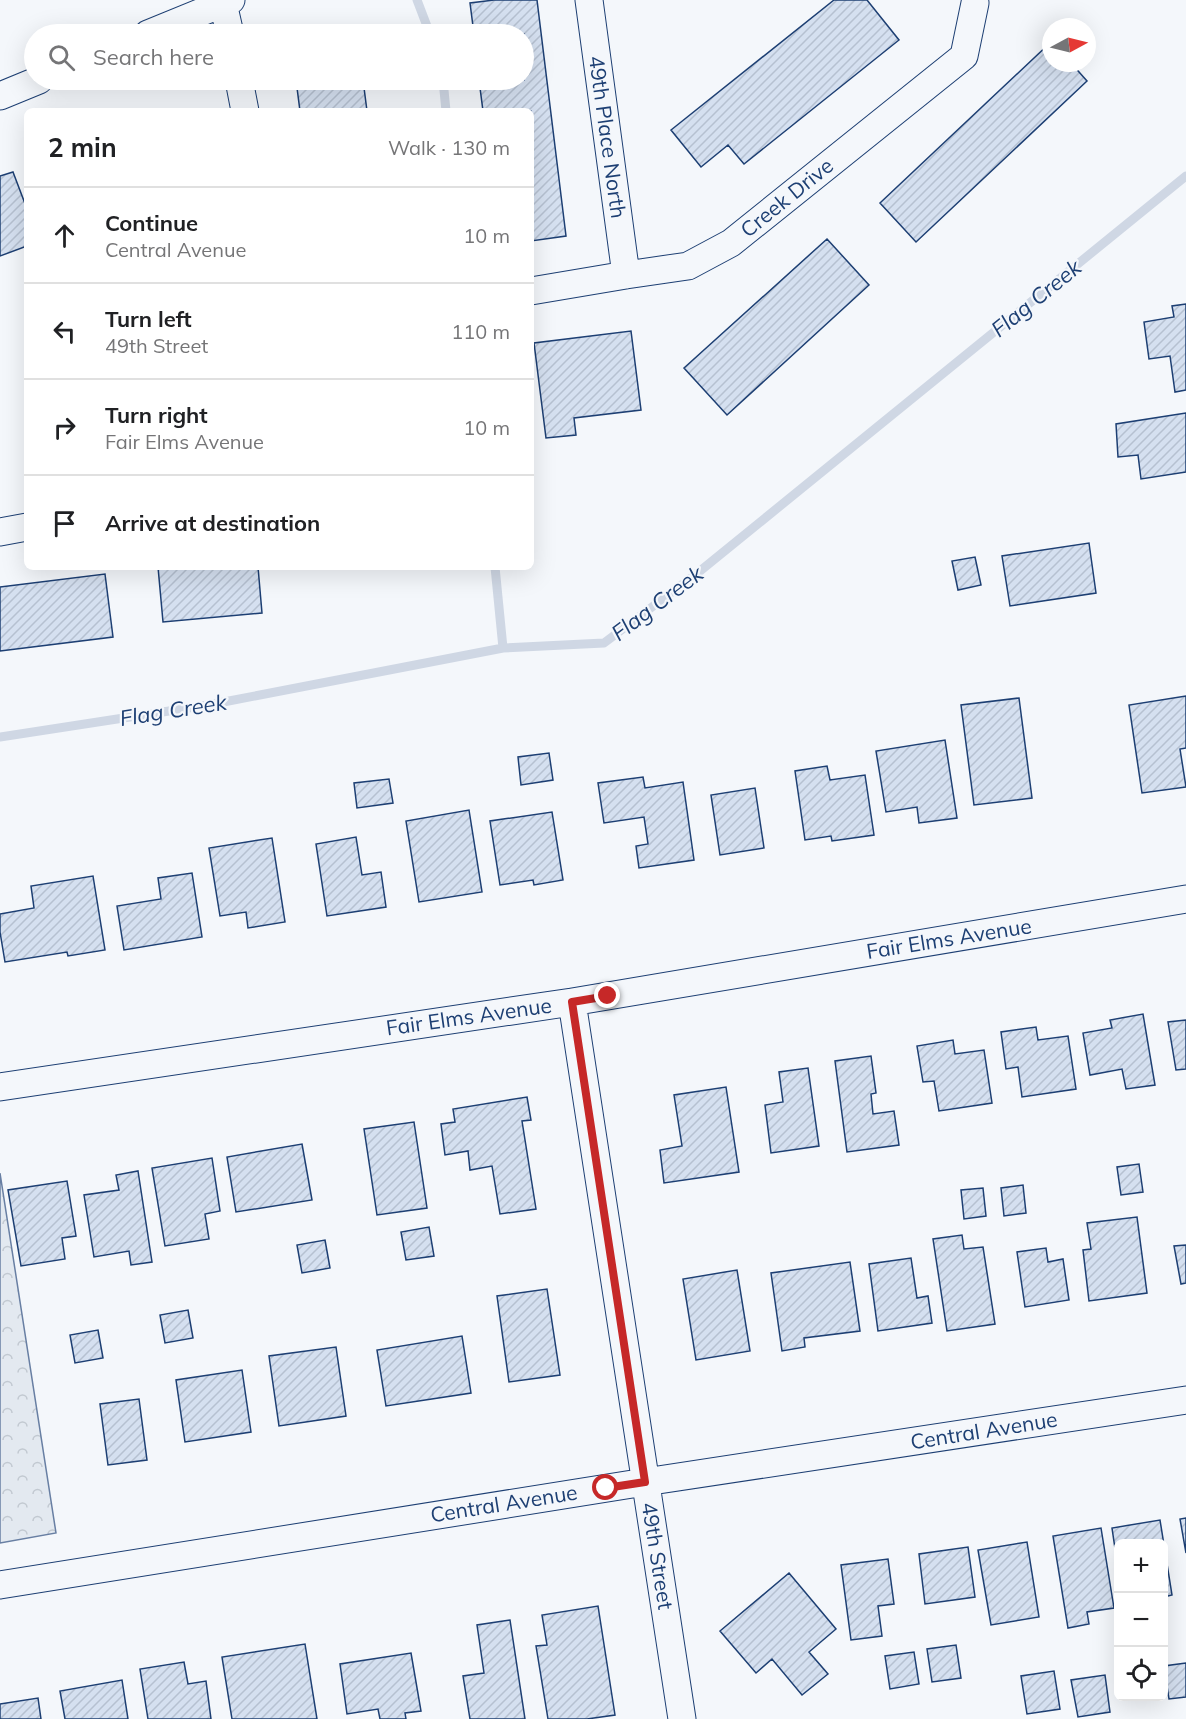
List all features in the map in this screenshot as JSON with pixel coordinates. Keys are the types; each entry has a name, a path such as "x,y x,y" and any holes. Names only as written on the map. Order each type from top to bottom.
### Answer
{"street":[{"name":"49th Place North","path":"589,0 626,275"},
{"path":"173,24 227,2 229,24"},
{"name":"Creek Drive","path":"534,290 688,266 731,243 964,56 975,3"},
{"path":"0,96 24,86"},
{"path":"240,90 244,108"},
{"path":"0,532 24,528"},
{"name":"Fair Elms Avenue","path":"0,1087 572,1002 1186,899"},
{"name":"49th Street","path":"572,1002 682,1719"},
{"name":"Central Avenue","path":"0,1585 645,1482 1186,1400"}],"green space":[{"path":"0,1173 56,1533 0,1543"}],"building":[{"path":"494,0 537,0 566,236 534,241 534,108 483,108 480,90 534,90 534,24 473,24 470,3"},
{"path":"834,0 867,0 899,40 744,164 728,145 701,167 671,130"},
{"path":"1042,50 1042,72 1079,72 1087,81 916,242 880,203"},
{"path":"297,90 364,90 367,108 300,108"},
{"path":"13,172 24,201 24,247 0,256 0,176"},
{"path":"827,239 869,285 727,415 684,368"},
{"path":"1186,304 1186,390 1175,392 1170,356 1149,359 1144,322 1174,317 1172,306"},
{"path":"631,331 641,410 574,418 576,435 546,438 534,343"},
{"path":"1186,413 1186,472 1141,479 1138,455 1118,457 1116,424"},
{"path":"1089,543 1096,593 1010,606 1002,556"},
{"path":"975,557 981,585 958,590 952,561"},
{"path":"158,570 258,570 262,613 163,622"},
{"path":"105,574 113,637 0,651 0,587"},
{"path":"1186,696 1186,748 1180,749 1186,787 1142,793 1129,705"},
{"path":"1019,698 1032,798 974,805 961,705"},
{"path":"945,740 957,818 919,823 917,807 886,812 876,751"},
{"path":"549,753 553,780 521,785 518,757"},
{"path":"827,766 830,780 865,775 874,835 832,841 831,836 805,840 795,771"},
{"path":"643,777 645,788 683,782 694,860 639,868 636,846 648,844 644,817 604,823 598,783"},
{"path":"389,779 393,803 357,808 354,783"},
{"path":"755,788 764,848 720,855 711,795"},
{"path":"469,810 482,892 419,902 406,821"},
{"path":"552,812 563,880 534,885 533,880 500,885 490,821"},
{"path":"356,837 362,875 381,872 386,907 327,916 316,844"},
{"path":"272,838 285,922 248,928 246,912 220,916 209,848"},
{"path":"192,873 202,937 124,950 117,906 161,899 158,878"},
{"path":"93,876 105,950 68,956 67,952 5,962 0,932 0,914 34,908 31,886"},
{"path":"1143,1014 1155,1085 1126,1089 1122,1069 1090,1075 1083,1033 1112,1028 1110,1020"},
{"path":"1186,1020 1186,1069 1176,1070 1168,1022"},
{"path":"1036,1027 1038,1040 1068,1036 1076,1089 1022,1097 1018,1067 1006,1069 1001,1032"},
{"path":"953,1040 955,1054 984,1050 992,1103 939,1111 934,1081 923,1082 917,1046"},
{"path":"871,1056 876,1093 871,1094 873,1114 894,1111 899,1145 847,1152 835,1061"},
{"path":"808,1068 819,1146 771,1153 765,1105 783,1102 779,1072"},
{"path":"726,1087 739,1172 664,1183 660,1150 682,1146 674,1095"},
{"path":"527,1097 531,1120 522,1121 536,1209 500,1214 492,1166 470,1170 468,1151 445,1155 441,1124 455,1122 453,1109"},
{"path":"414,1122 427,1208 377,1215 364,1129"},
{"path":"302,1144 312,1200 236,1212 227,1157"},
{"path":"212,1158 220,1211 205,1214 209,1239 165,1246 152,1168"},
{"path":"1139,1164 1143,1192 1121,1195 1117,1167"},
{"path":"138,1171 152,1262 131,1265 129,1251 94,1257 84,1195 119,1190 116,1175"},
{"path":"67,1181 76,1236 62,1238 65,1259 21,1266 8,1190"},
{"path":"1023,1185 1026,1213 1004,1216 1001,1188"},
{"path":"983,1188 986,1216 964,1219 961,1190"},
{"path":"1137,1217 1147,1293 1089,1301 1083,1250 1091,1249 1087,1223"},
{"path":"429,1227 434,1256 406,1260 401,1232"},
{"path":"962,1235 964,1249 983,1247 995,1324 947,1331 933,1239"},
{"path":"325,1240 330,1268 302,1273 297,1245"},
{"path":"1186,1245 1186,1283 1181,1284 1174,1246"},
{"path":"1046,1248 1048,1262 1063,1259 1069,1300 1025,1307 1017,1252"},
{"path":"911,1258 917,1298 928,1296 932,1323 878,1331 869,1264"},
{"path":"850,1262 860,1331 804,1338 805,1347 782,1351 771,1273"},
{"path":"737,1270 750,1351 696,1360 683,1279"},
{"path":"547,1289 560,1375 509,1382 497,1296"},
{"path":"188,1310 193,1338 165,1343 160,1315"},
{"path":"98,1330 103,1358 75,1363 70,1335"},
{"path":"462,1336 471,1393 386,1406 377,1350"},
{"path":"336,1347 346,1416 279,1426 269,1356"},
{"path":"242,1370 251,1432 185,1442 176,1380"},
{"path":"139,1399 147,1460 108,1465 100,1404"},
{"path":"1186,1518 1186,1553 1180,1519"},
{"path":"1160,1520 1163,1539 1114,1539 1114,1542 1112,1528"},
{"path":"1101,1528 1114,1608 1087,1612 1089,1624 1068,1628 1053,1536"},
{"path":"1027,1542 1039,1617 991,1625 978,1550"},
{"path":"968,1547 975,1597 925,1604 919,1554"},
{"path":"888,1559 894,1604 878,1606 882,1636 851,1640 841,1565"},
{"path":"1168,1570 1172,1595 1168,1596"},
{"path":"789,1573 836,1629 809,1652 828,1674 802,1695 772,1659 756,1673 720,1631"},
{"path":"598,1606 615,1715 587,1719 548,1719 536,1646 547,1645 542,1615"},
{"path":"510,1620 525,1719 470,1719 463,1676 484,1673 477,1625"},
{"path":"305,1644 317,1719 232,1719 222,1657"},
{"path":"956,1645 961,1678 932,1682 927,1649"},
{"path":"914,1652 919,1684 890,1689 885,1656"},
{"path":"411,1653 421,1711 405,1713 406,1719 380,1719 378,1709 347,1714 340,1664"},
{"path":"184,1662 188,1684 206,1681 211,1719 148,1719 140,1669"},
{"path":"1186,1663 1186,1697 1169,1699 1168,1665"},
{"path":"1054,1671 1060,1709 1027,1714 1021,1676"},
{"path":"1105,1675 1110,1712 1078,1717 1071,1680"},
{"path":"122,1680 128,1719 65,1719 60,1691"},
{"path":"38,1698 41,1719 0,1719 0,1704"}],"waterway":[{"path":"417,0 426,24"},
{"path":"444,90 446,108"},
{"name":"Flag Creek","path":"0,737 208,705 503,648 604,643 700,571 1186,176"},
{"path":"495,570 503,648"}],"route":[{"path":"606,1488 645,1482 572,1002 608,996"}]}
